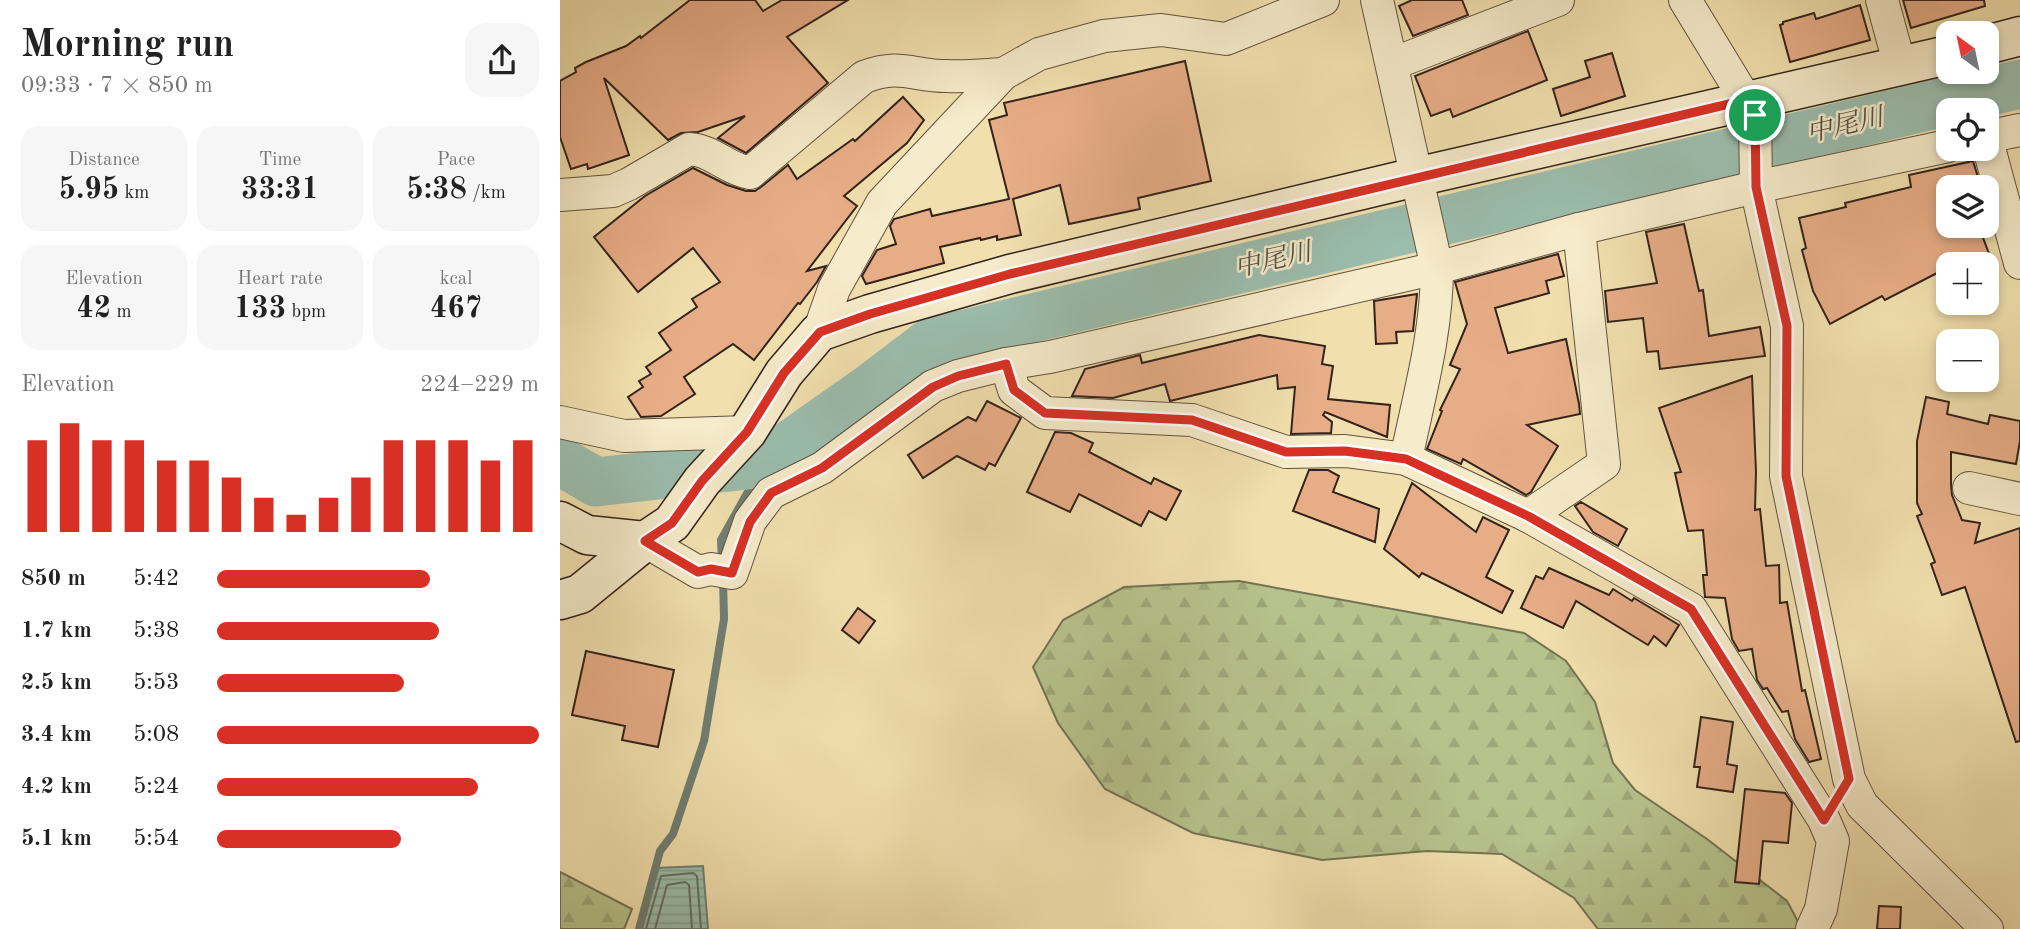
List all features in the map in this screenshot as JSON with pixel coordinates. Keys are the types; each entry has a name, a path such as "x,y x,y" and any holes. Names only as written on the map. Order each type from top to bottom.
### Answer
{"street":[{"path":"560,600 580,594 645,541 672,523 702,481 747,432 784,373 820,332 834,289 882,203 1003,74 1039,54 1104,36 1161,30 1226,39 1323,0"},
{"path":"1377,0 1437,268 1437,300 1406,459"},
{"path":"1392,64 1558,0"},
{"path":"1685,0 1750,108 1756,187 1787,326 1786,476 1849,779 1861,805 1987,929"},
{"path":"1882,0 1900,66"},
{"path":"1999,42 2020,36"},
{"path":"820,332 870,314 1010,274 1750,108 1936,58"},
{"path":"560,195 613,191 689,149 699,149 737,171 750,173 864,77 881,71 907,69 944,76 1003,74"},
{"path":"1999,134 2020,130"},
{"path":"560,521 587,535 645,541 698,572 721,571 771,493 822,468 933,387 958,376 1006,364 1050,358 1437,268 1579,229 1756,187 1936,149"},
{"path":"1993,161 2018,248"},
{"path":"1528,516 1604,464 1579,229"},
{"path":"1006,364 1014,390 1045,413 1192,420 1286,452 1345,451 1406,459 1528,516 1691,609 1824,820 1833,841 1821,909 1812,929"},
{"path":"560,422 624,436 747,432"},
{"path":"1969,488 2020,499"},
{"path":"1824,820 1849,779"}],"green space":[{"path":"1239,581 1524,633 1566,661 1595,702 1613,763 1635,790 1707,839 1787,901 1802,929 1598,929 1574,898 1502,854 1427,851 1322,860 1193,833 1105,789 1058,723 1033,667 1063,620 1124,587"},
{"path":"560,872 632,909 624,929 560,929"}],"water":[{"path":"703,866 708,929 639,929 656,868"}],"building":[{"path":"690,0 755,0 763,11 782,0 848,0 787,37 828,83 746,153 718,138 745,116 698,132 681,133 668,140 604,78 629,155 588,169 587,164 571,169 560,137 560,81 576,72 575,68 586,62 626,46 640,36 641,38"},
{"path":"1412,0 1462,0 1468,15 1413,36 1399,6"},
{"path":"1903,0 1984,0 1985,6 1911,28"},
{"path":"1860,5 1870,40 1790,62 1780,25 1783,22 1814,13 1816,19"},
{"path":"1528,31 1547,80 1453,117 1450,109 1431,116 1415,76"},
{"path":"1612,53 1625,96 1561,116 1553,89 1590,77 1585,61"},
{"path":"1185,61 1211,181 1138,198 1140,209 1069,224 1060,185 1013,199 1021,235 997,240 997,236 981,240 980,238 940,247 944,263 866,284 862,276 877,250 896,244 890,226 894,219 930,209 932,216 1009,199 989,120 1007,115 1004,103"},
{"path":"903,97 924,120 907,143 844,196 857,206 807,271 826,266 800,304 798,303 754,360 733,344 684,377 695,394 661,416 641,417 628,397 643,387 639,381 651,374 646,367 671,350 659,333 697,307 692,299 720,282 693,248 638,292 594,237 645,196 693,168 746,191 755,191 788,165 797,179 853,139 855,141"},
{"path":"1973,161 1977,175 1936,175 1936,238 1983,238 1988,252 1936,252 1936,274 1885,300 1882,296 1830,324 1813,291 1802,250 1806,248 1799,218 1846,207 1845,203 1911,187 1909,175"},
{"path":"1684,224 1699,291 1703,290 1709,336 1760,327 1765,356 1660,369 1658,351 1647,352 1643,318 1608,322 1605,291 1657,283 1646,232"},
{"path":"1558,254 1564,276 1546,281 1549,293 1495,308 1508,353 1566,339 1579,404 1580,414 1527,425 1558,446 1531,492 1526,495 1463,459 1461,464 1427,449 1442,411 1440,410 1460,369 1450,365 1467,324 1455,282"},
{"path":"1417,294 1413,331 1396,332 1397,343 1376,344 1374,301"},
{"path":"1259,335 1325,346 1322,364 1333,366 1328,399 1390,405 1387,437 1325,412 1323,415 1332,422 1331,433 1291,434 1295,387 1278,389 1277,375 1170,401 1165,384 1113,398 1072,396 1085,369 1140,355 1142,363"},
{"path":"1752,376 1755,510 1760,509 1766,566 1779,565 1780,603 1787,602 1802,691 1805,690 1821,759 1809,762 1795,739 1788,711 1782,712 1767,688 1763,689 1757,680 1752,649 1739,651 1732,639 1725,598 1705,597 1703,575 1707,575 1703,530 1688,531 1675,473 1681,472 1659,408"},
{"path":"1926,397 1949,402 1947,414 1988,424 1990,415 2020,421 2016,464 1951,452 1951,485 1962,520 1980,523 1975,543 2020,528 2020,741 2016,742 1965,587 1942,595 1931,564 1935,562 1917,516 1922,514 1917,503 1917,441"},
{"path":"987,401 1021,418 995,466 989,463 985,470 957,456 923,478 908,455 968,417 976,421"},
{"path":"1055,432 1071,433 1093,443 1089,452 1151,484 1154,478 1181,491 1166,520 1149,511 1141,526 1079,494 1070,512 1027,492"},
{"path":"1309,470 1328,470 1339,476 1333,492 1379,509 1375,542 1293,511"},
{"path":"1412,483 1476,532 1483,517 1509,530 1486,577 1513,591 1502,613 1422,573 1419,577 1384,549"},
{"path":"1581,502 1627,529 1618,546 1593,532 1575,506"},
{"path":"1549,568 1609,595 1613,589 1632,601 1634,598 1679,625 1666,646 1654,636 1648,645 1576,601 1563,628 1521,608 1536,576 1543,579"},
{"path":"858,608 875,621 859,643 842,630"},
{"path":"586,651 674,670 658,747 622,740 625,726 572,715"},
{"path":"1701,717 1733,722 1727,764 1737,766 1733,792 1697,787 1700,767 1694,767"},
{"path":"1745,789 1785,793 1792,803 1788,843 1763,841 1759,884 1735,882"},
{"path":"1879,906 1901,907 1900,929 1877,929"}],"waterway":[{"name":"中尾川","path":"560,461 596,482 764,463 931,342 2020,84"},
{"path":"722,562 721,540 764,463"},
{"path":"639,929 660,851 673,834 704,741 724,619 723,578"}],"route":[{"path":"1746,100 1755,115 1756,187 1787,326 1786,476 1849,779 1824,820 1691,609 1528,516 1406,459 1345,451 1286,452 1192,420 1045,413 1014,390 1006,364 958,376 933,387 822,468 771,493 750,522 732,573 711,569 698,572 645,541 672,523 702,481 747,432 784,373 820,332 870,314 1010,274 1746,100"}]}
